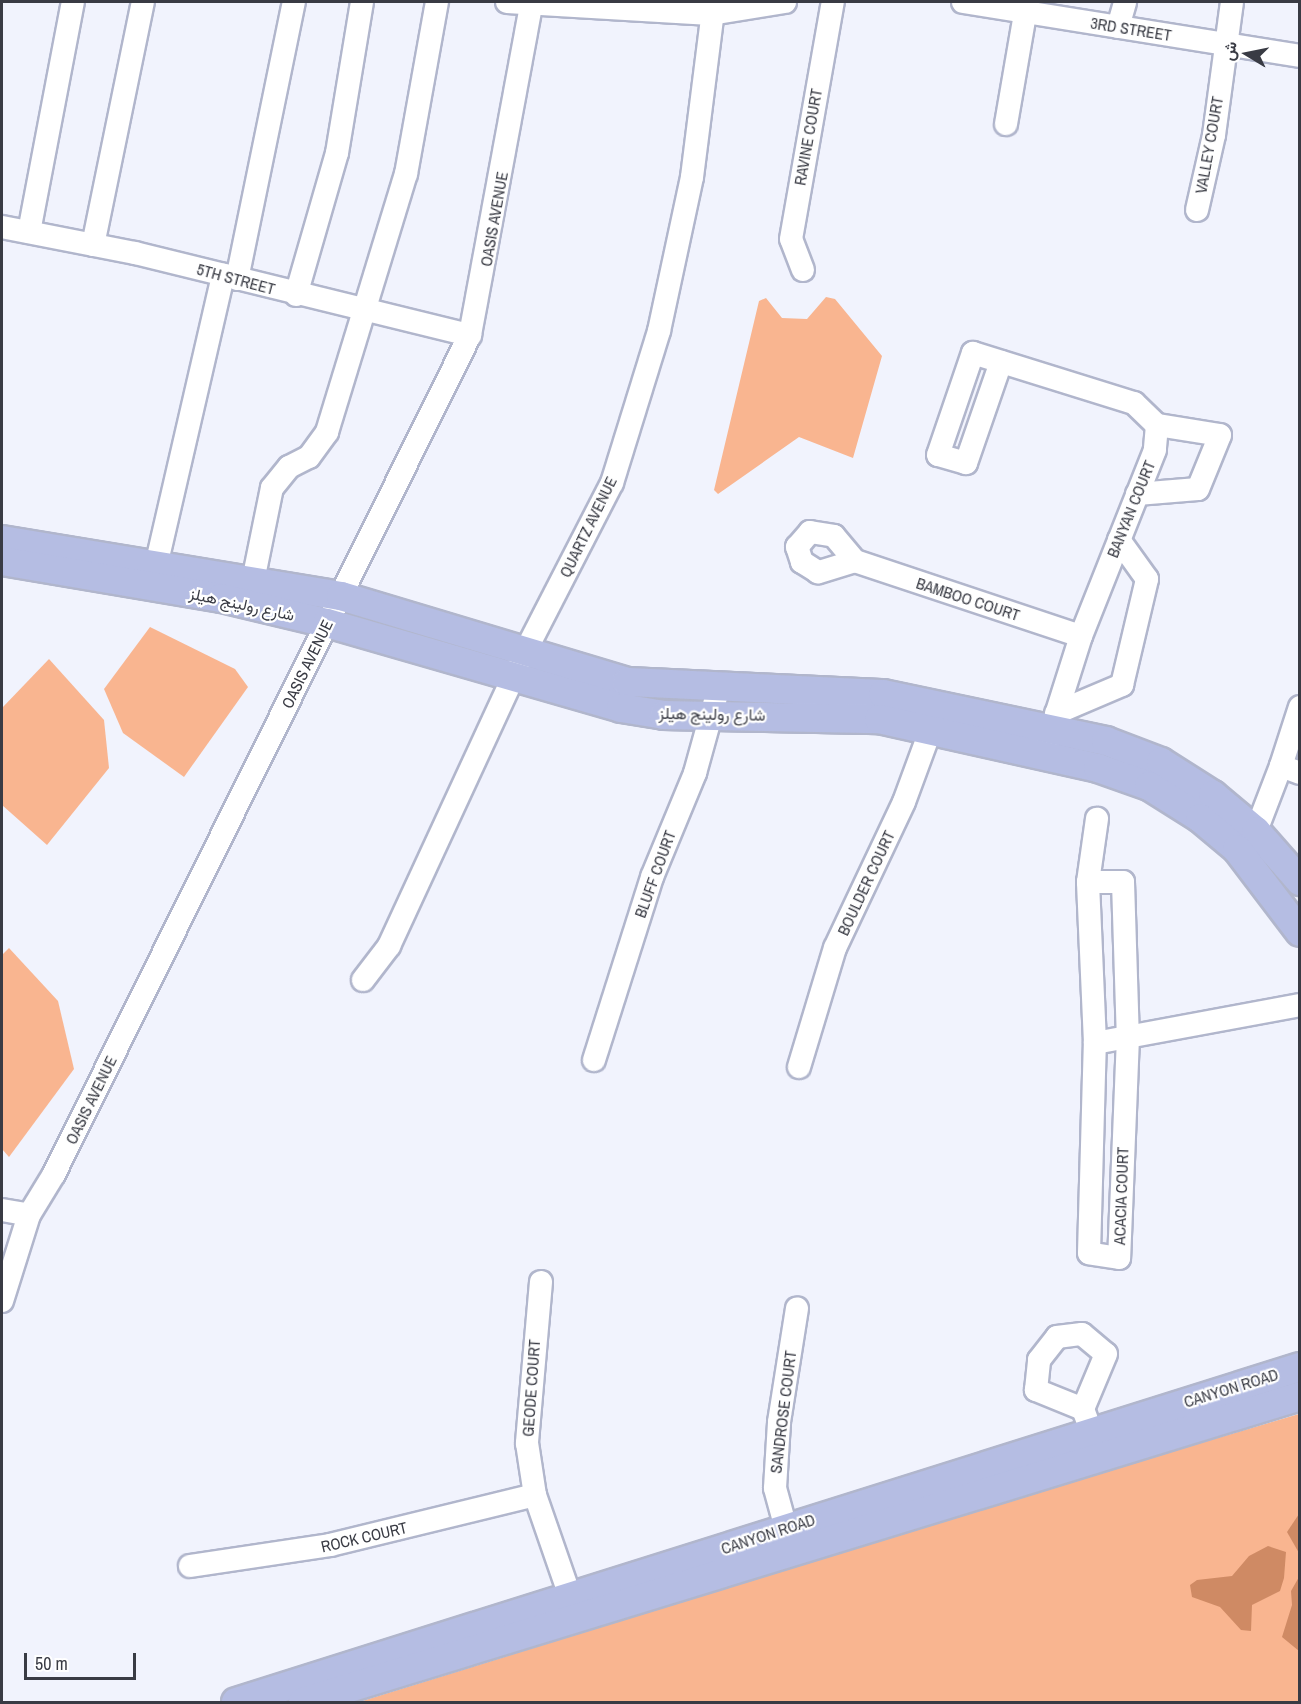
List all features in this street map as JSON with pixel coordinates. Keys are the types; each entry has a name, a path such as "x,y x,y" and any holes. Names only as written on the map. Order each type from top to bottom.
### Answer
{"main road":[{"name":"شارع رولينج هيلز","path":"2,540 341,596 520,665"},
{"name":"شارع رولينج هيلز","path":"2,561 221,598 520,665 627,682 715,703 838,691 936,715 1050,731 1161,762 1256,831 1299,881"},
{"name":"شارع رولينج هيلز","path":"1050,731 1149,786 1200,818 1237,849 1299,932"},
{"name":"CANYON ROAD","path":"303,1702 789,1539 1091,1431 1299,1367"},
{"name":"CANYON ROAD","path":"1091,1431 1299,1396"},
{"name":"CANYON ROAD","path":"236,1702 570,1596 789,1539"}],"street":[{"path":"29,232 74,2"},
{"path":"93,245 143,2"},
{"path":"156,566 230,277 294,2"},
{"path":"296,295 337,153 362,2"},
{"path":"253,581 272,488 289,467 309,457 327,432 361,311 406,174 437,2"},
{"path":"507,2 615,6 710,23 785,2"},
{"name":"RAVINE COURT","path":"803,270 791,239 833,2"},
{"name":"3RD STREET","path":"963,2 1026,7 1118,27 1299,56"},
{"path":"1118,27 1125,2"},
{"name":"VALLEY COURT","path":"1197,210 1214,135 1224,44 1232,2"},
{"name":"OASIS AVENUE","path":"2,1300 28,1215 54,1174 470,335 532,4"},
{"path":"1006,124 1026,7"},
{"name":"QUARTZ AVENUE","path":"363,980 389,946 520,665 612,483 658,331 692,177 710,23"},
{"name":"5TH STREET","path":"2,226 93,245 361,311 470,335"},
{"path":"1001,362 1134,403 1157,425 1220,435 1198,489 1137,494"},
{"name":"BANYAN COURT","path":"1050,731 1081,636 1155,450 1157,425"},
{"path":"1050,731 1122,685 1148,579 1119,540"},
{"name":"BAMBOO COURT","path":"855,561 1081,636"},
{"name":"BLUFF COURT","path":"594,1060 652,877 695,773 715,703"},
{"path":"1256,831 1290,769 1299,707"},
{"name":"BOULDER COURT","path":"799,1067 835,948 936,715"},
{"name":"ACACIA COURT","path":"1088,882 1123,882 1128,1037 1119,1258 1089,1253 1095,1043 1088,882 1097,819"},
{"path":"1089,933 1126,933"},
{"path":"1095,1043 1299,1005"},
{"path":"2,1210 28,1215"},
{"name":"GEODE COURT","path":"541,1282 527,1443 535,1495 570,1596"},
{"name":"SANDROSE COURT","path":"789,1539 775,1488 797,1308"},
{"name":"ROCK COURT","path":"190,1566 330,1545 535,1495"}],"shaded area":[{"path":"826,297 835,299 882,356 853,458 799,437 718,494 714,490 759,301 766,298 782,318 807,319"},
{"path":"150,627 235,669 248,687 184,777 123,733 104,689"},
{"path":"49,659 104,720 109,768 47,845 2,805 2,708"},
{"path":"9,948 58,1001 74,1069 9,1157 2,1149 2,955"},
{"path":"1299,1414 1299,1702 359,1702 1105,1471"},
{"path":"1299,1514 1299,1553 1287,1532"},
{"path":"1268,1546 1286,1552 1284,1578 1280,1591 1252,1605 1251,1631 1241,1630 1220,1607 1192,1597 1190,1585 1197,1580 1232,1576 1249,1556"},
{"path":"1299,1577 1299,1651 1282,1637 1292,1605 1291,1591"}]}
